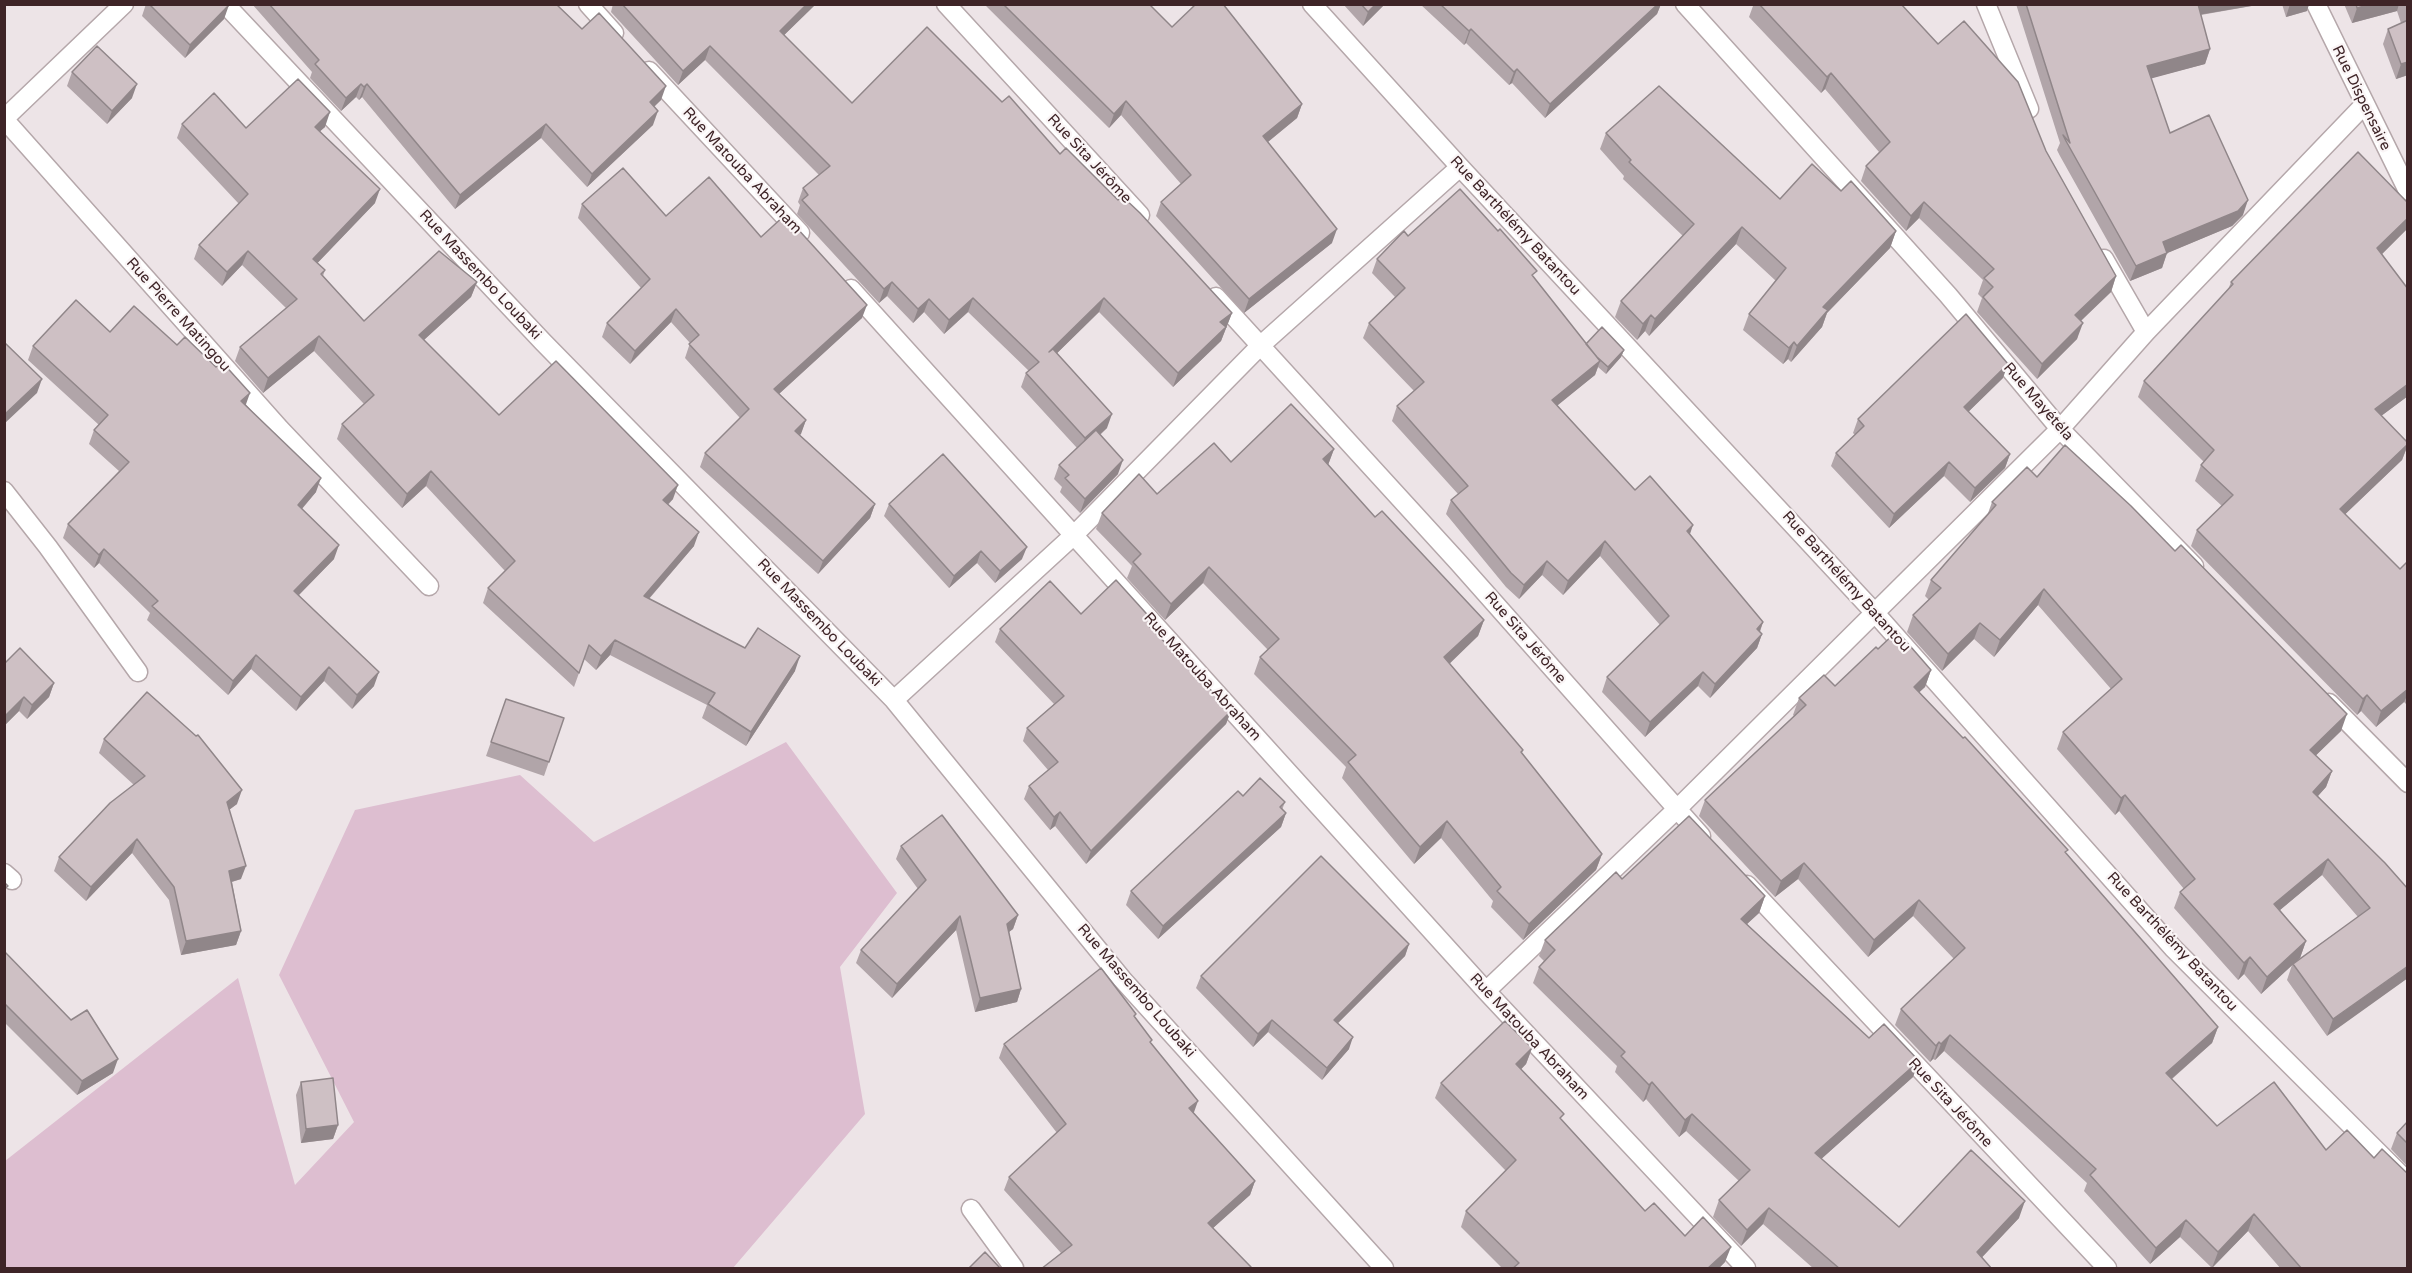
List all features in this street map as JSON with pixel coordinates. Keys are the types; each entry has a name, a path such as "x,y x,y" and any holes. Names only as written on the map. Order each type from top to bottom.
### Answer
{"street":[{"path":"4,119 124,4"},
{"name":"Rue Massembo Loubaki","path":"225,4 543,342 894,700 1122,979 1384,1269"},
{"name":"Rue Matouba Abraham","path":"588,4 811,246"},
{"name":"Rue Sita Jérôme","path":"946,4 1149,225"},
{"name":"Rue Barthélémy Batantou","path":"1312,4 1460,167 1875,613 2173,948 2408,1182"},
{"name":"Rue Mayétéla","path":"1685,4 1948,295 2060,429 2208,580"},
{"path":"1986,4 2037,130"},
{"name":"Rue Dispensaire","path":"2316,4 2408,191"},
{"path":"1486,991 1677,809 2060,429 2145,333 2364,105"},
{"name":"Rue Pierre Matingou","path":"4,119 280,429 429,586"},
{"path":"894,700 1074,536 1261,345 1460,167"},
{"path":"2095,242 2145,333"},
{"name":"Rue Matouba Abraham","path":"843,280 1486,991 1746,1269"},
{"name":"Rue Sita Jérôme","path":"1205,285 1458,562 1716,852"},
{"path":"4,491 48,547 138,672"},
{"path":"2315,689 2408,783"},
{"name":"Rue Sita Jérôme","path":"1732,869 2107,1269"},
{"path":"971,1209 1014,1269"}],"shaded area":[{"path":"786,742 897,893 840,967 865,1114 733,1268 5,1268 5,1161 238,978 295,1185 354,1122 279,975 355,810 520,775 594,842"}],"building":[{"path":"149,4 228,4 229,5 190,45"},
{"path":"269,4 556,4 582,29 599,13 666,86 650,102 658,111 592,174 546,124 460,195 367,84 364,87 361,84 346,98 315,64 319,60"},
{"path":"622,4 807,4 780,31 852,103 927,27 1002,102 1009,96 1060,154 1066,148 1118,200 1122,196 1140,213 1232,313 1220,322 1226,327 1178,373 1104,298 1049,352 1053,349 1112,414 1085,438 1026,373 1039,362 973,298 949,320 929,299 918,309 892,282 884,289 802,200 808,195 803,188 830,166 710,46 683,71"},
{"path":"1003,4 1149,4 1172,27 1196,4 1223,4 1302,104 1263,136 1337,229 1249,299 1161,202 1191,175 1126,101 1114,114"},
{"path":"1361,4 1376,4 1368,12"},
{"path":"1440,4 1658,4 1550,104 1517,69 1514,72 1471,29 1469,31"},
{"path":"1759,4 1901,4 1938,44 1964,21 2018,82 2046,151 2116,276 2075,315 2083,323 2042,364 1983,297 1993,287 1984,278 1994,269 1924,202 1911,216 1866,166 1890,142 1831,73 1827,77"},
{"path":"2026,4 2198,4 2210,49 2147,66 2170,133 2209,115 2248,200 2238,211 2163,242 2167,253 2136,266 2063,135 2070,143"},
{"path":"2356,4 2371,4 2357,8"},
{"path":"2408,20 2408,62 2401,64 2388,29"},
{"path":"97,46 137,84 112,111 72,72"},
{"path":"298,79 330,112 315,127 380,189 313,259 325,270 321,274 364,321 439,251 477,282 419,335 499,415 556,361 678,485 663,500 699,532 644,596 745,648 758,628 800,656 751,732 708,704 715,693 615,640 601,656 589,645 579,673 488,588 515,561 431,471 407,494 342,424 374,395 319,336 268,378 240,347 297,299 248,251 227,272 199,245 248,194 182,124 214,93 246,128"},
{"path":"1659,86 1780,199 1812,164 1841,191 1851,181 1896,231 1823,307 1828,310 1797,346 1794,342 1789,348 1749,314 1786,268 1742,227 1655,319 1651,315 1643,324 1621,301 1694,224 1629,162 1631,160 1606,133"},
{"path":"2358,152 2408,203 2408,218 2377,248 2408,289 2408,384 2375,409 2408,444 2340,509 2400,569 2408,561 2408,689 2381,711 2367,695 2363,699 2197,530 2233,495 2201,465 2214,450 2144,381 2233,284 2231,282"},
{"path":"623,168 666,216 709,177 761,237 785,215 867,305 774,389 806,420 795,431 875,504 823,561 705,453 749,409 689,344 699,335 676,309 635,351 607,323 650,279 582,204"},
{"path":"1460,189 1537,271 1532,275 1600,361 1552,400 1635,490 1650,476 1693,525 1687,531 1763,622 1757,629 1762,634 1715,684 1703,672 1650,722 1607,677 1669,616 1605,541 1568,581 1547,561 1524,585 1511,573 1451,500 1468,486 1397,406 1424,382 1369,323 1405,288 1377,259 1404,231 1408,236"},
{"path":"76,300 110,332 134,306 177,345 185,337 216,367 222,362 250,393 241,401 321,478 298,505 339,545 294,591 379,672 357,695 329,667 301,697 256,655 233,681 152,606 158,601 104,549 99,555 68,524 129,462 94,430 108,415 33,346"},
{"path":"1966,314 2008,364 1964,407 2010,454 1975,488 1949,462 1894,514 1836,453 1864,426 1858,419"},
{"path":"1602,327 1624,350 1608,367 1586,344"},
{"path":"4,342 42,379 4,415"},
{"path":"1291,404 1334,449 1323,459 1375,517 1382,511 1484,620 1444,657 1523,750 1521,752 1602,854 1529,924 1497,891 1501,887 1447,821 1420,847 1348,762 1356,755 1260,657 1279,639 1209,567 1171,604 1133,562 1141,554 1102,513 1139,474 1157,494 1214,443 1231,462"},
{"path":"1096,430 1123,460 1085,499 1065,478 1069,475 1059,465"},
{"path":"2065,445 2131,506 2175,551 2181,545 2347,714 2310,750 2332,771 2313,792 2408,889 2408,966 2333,1019 2293,964 2370,908 2328,859 2274,904 2306,941 2267,977 2250,957 2244,963 2180,892 2195,879 2125,795 2121,798 2063,732 2122,679 2044,589 2000,640 1980,623 1948,654 1913,615 1941,588 1931,580 1996,505 1992,502 2027,467 2037,477"},
{"path":"943,454 1027,547 1000,571 981,551 954,576 889,504"},
{"path":"1116,580 1154,622 1150,627 1231,711 1091,851 1060,812 1054,817 1029,786 1058,762 1027,728 1064,696 1000,629 1050,581 1081,614"},
{"path":"1897,631 1931,670 1914,687 1963,738 1965,737 2068,850 2065,852 2218,1027 2166,1073 2217,1126 2274,1082 2326,1150 2347,1130 2374,1158 2382,1149 2408,1174 2408,1269 2302,1269 2254,1214 2218,1252 2186,1220 2156,1248 2090,1175 2096,1169 1950,1035 1936,1046 1901,1009 1965,948 1919,900 1874,940 1804,863 1781,881 1705,800 1806,705 1799,698 1824,675 1835,686 1876,647 1878,649"},
{"path":"20,648 54,683 32,705 24,697 4,717 4,664"},
{"path":"147,692 196,736 198,735 242,790 227,802 246,866 229,871 241,931 186,941 174,887 137,839 91,887 59,857 110,803 145,776 104,739"},
{"path":"506,699 564,718 549,762 491,742"},
{"path":"1260,778 1285,802 1280,807 1286,813 1163,926 1131,891 1238,791 1243,796"},
{"path":"942,815 1018,915 1007,924 1021,989 980,998 960,916 897,984 861,950 926,880 901,846"},
{"path":"1689,816 1765,896 1741,919 1869,1038 1884,1024 1919,1061 1815,1153 1899,1227 1971,1150 2025,1201 1977,1252 1992,1269 1840,1269 1769,1208 1747,1230 1719,1200 1750,1170 1692,1114 1685,1120 1652,1082 1649,1085 1621,1056 1625,1052 1539,967 1555,950 1545,940 1616,872 1622,879"},
{"path":"1321,856 1409,944 1334,1020 1353,1037 1327,1068 1272,1020 1258,1034 1201,976"},
{"path":"4,951 71,1020 87,1010 118,1059 82,1081 4,1003"},
{"path":"1101,968 1136,1014 1134,1016 1152,1040 1150,1042 1198,1101 1189,1108 1255,1181 1208,1223 1251,1267 1249,1269 1041,1269 1072,1245 1009,1177 1066,1124 1004,1044"},
{"path":"1505,1021 1532,1048 1516,1064 1564,1114 1560,1118 1645,1211 1654,1203 1685,1236 1703,1217 1731,1247 1707,1269 1512,1269 1519,1263 1466,1211 1516,1160 1441,1083"},
{"path":"333,1078 338,1125 306,1129 301,1082"},
{"path":"2408,1121 2408,1144 2397,1133"},
{"path":"985,1252 1001,1269 968,1269"}]}
